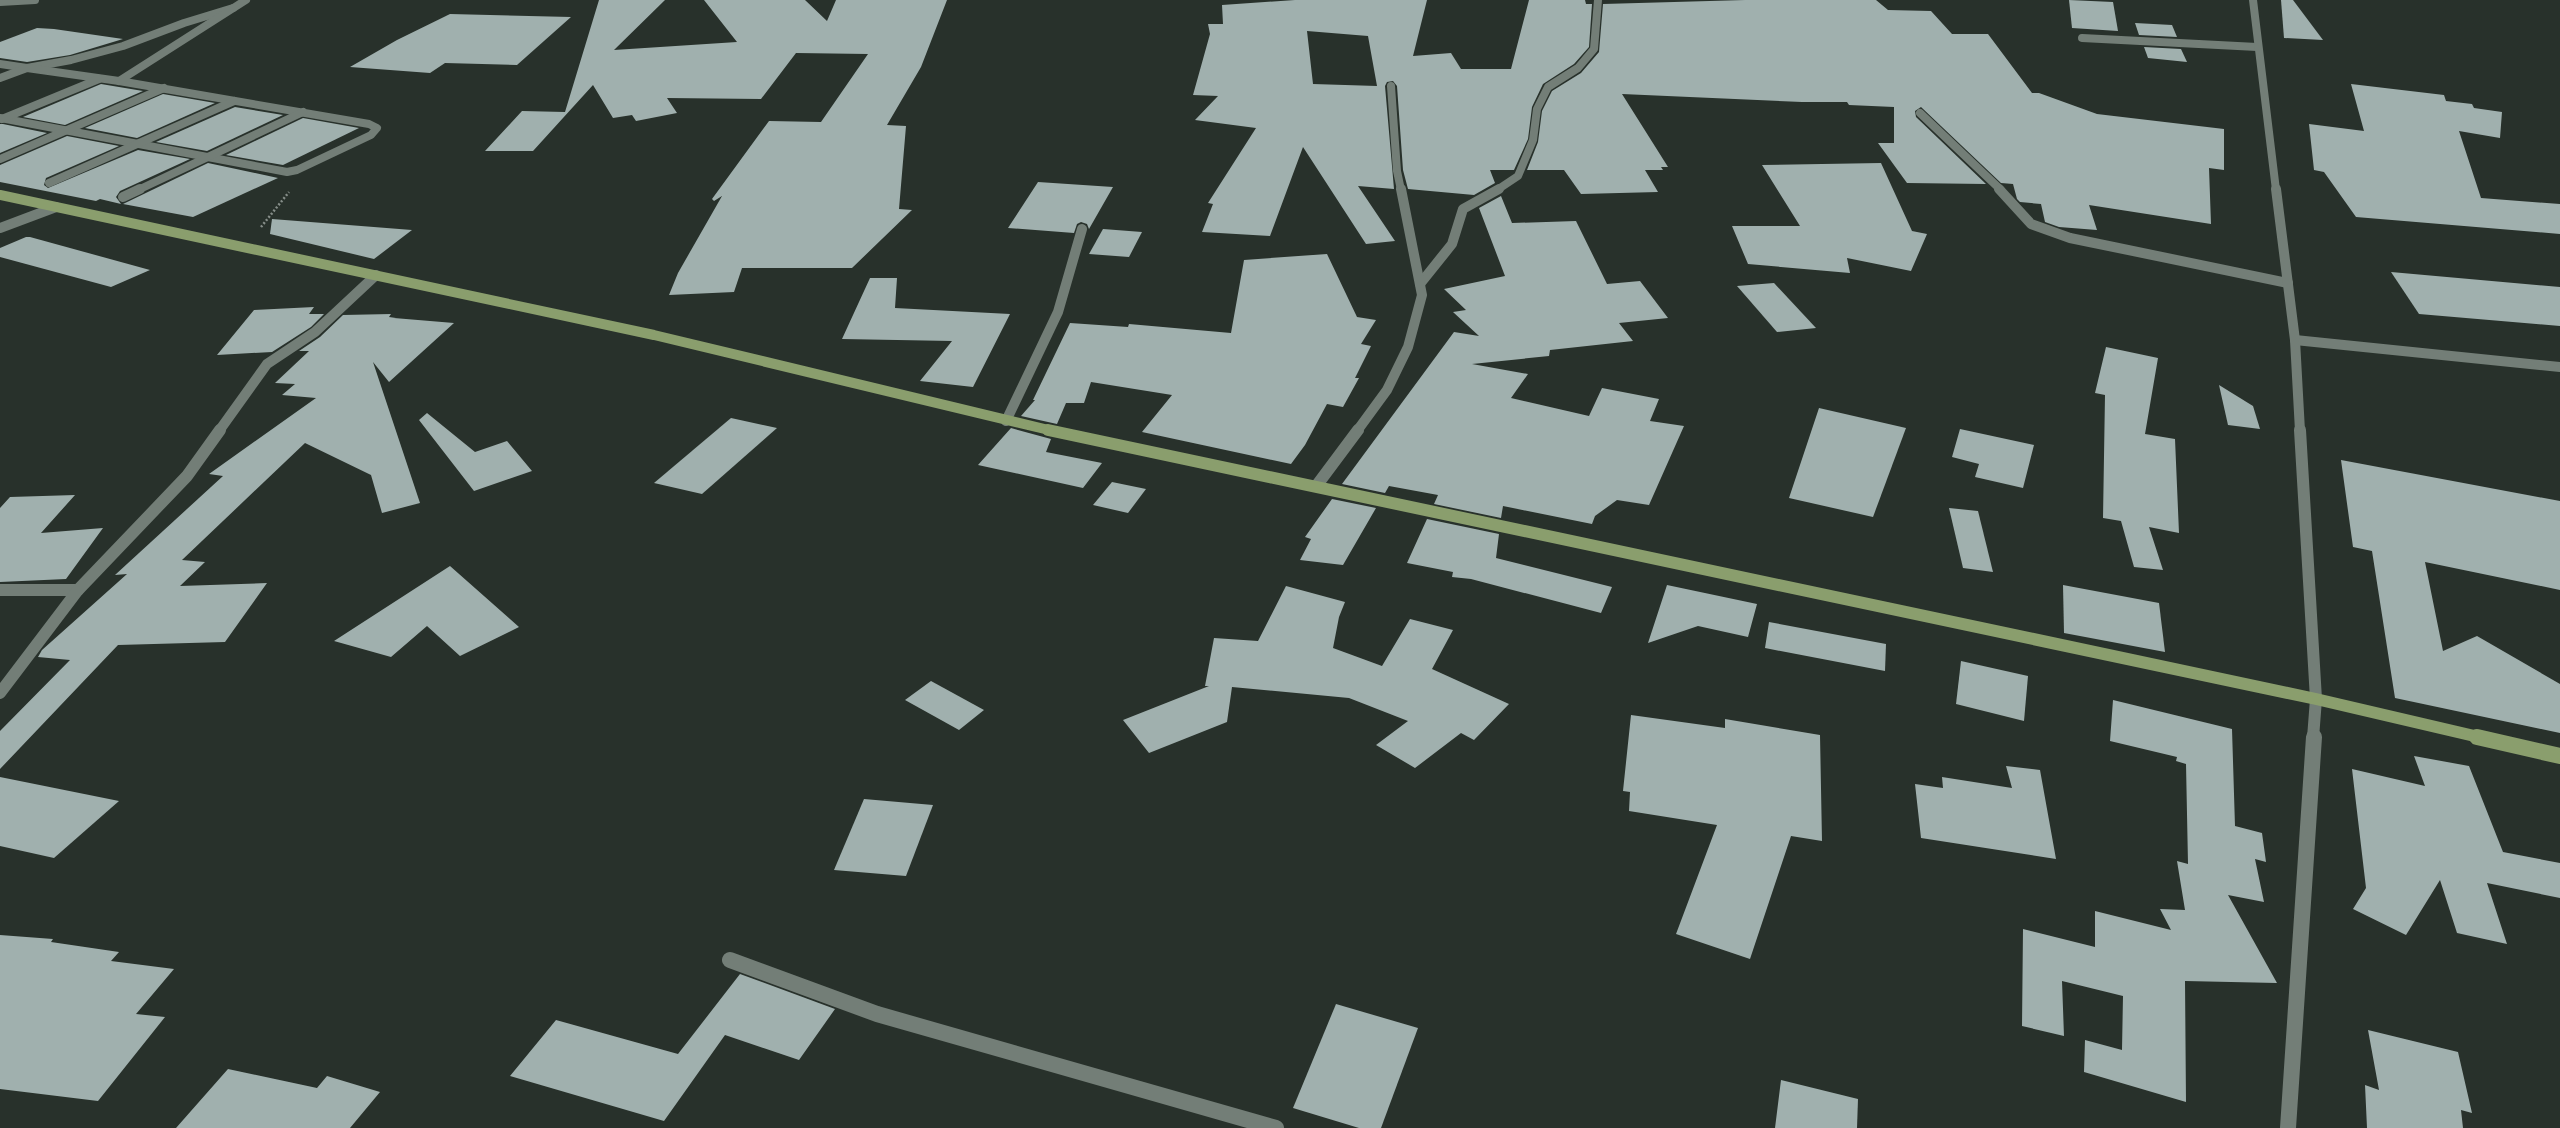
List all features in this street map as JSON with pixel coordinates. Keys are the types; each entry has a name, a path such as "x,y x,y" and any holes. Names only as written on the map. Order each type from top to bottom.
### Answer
{"main road":[{"path":"0,195 654,335 1006,421 2316,699 2560,756"}],"street":[{"path":"0,2 35,0"},
{"path":"119,81 246,0"},
{"path":"1420,284 1452,244 1463,209 1488,196 1518,176 1533,140 1537,108 1548,87 1578,68 1594,49 1598,0"},
{"path":"2253,0 2295,340 2316,699 2288,1128"},
{"path":"0,78 27,68 71,60 123,46 184,23 234,8"},
{"path":"2082,38 2258,47"},
{"path":"0,64 164,88 368,124 377,128 371,134 297,170 275,171 1,118"},
{"path":"1,118 101,78"},
{"path":"1317,486 1387,390 1404,356 1422,295 1397,171 1391,86"},
{"path":"0,159 69,131 164,88"},
{"path":"49,183 235,101"},
{"path":"123,197 303,112"},
{"path":"1920,113 1972,164 1988,176 2031,224 2070,238 2288,283"},
{"path":"0,228 56,207"},
{"path":"1006,421 1058,312 1082,228"},
{"path":"0,693 78,590 187,476 266,364 315,332 376,275"},
{"path":"2295,340 2560,367"},
{"path":"0,590 78,590"},
{"path":"730,960 877,1014 1276,1128"}],"path":[{"path":"261,227 294,185 297,170"}],"building":[{"path":"599,0 665,0 614,50 737,42 704,0 805,0 827,21 836,0 947,0 921,67 887,125 906,126 899,209 912,210 852,268 742,268 734,292 669,295 678,273 722,196 714,201 712,199 769,121 821,122 868,54 796,53 761,99 667,98 677,113 636,121 632,115 613,118 593,85 533,151 485,151 522,111 565,112"},
{"path":"1295,0 1427,0 1413,56 1451,53 1461,69 1511,69 1529,0 1585,0 1586,4 1592,4 1589,47 1574,64 1543,84 1532,107 1528,139 1514,170 1490,170 1495,183 1474,195 1408,189 1403,170 1397,86 1393,81 1387,82 1385,86 1394,189 1358,186 1395,241 1366,244 1303,147 1270,236 1202,232 1213,204 1208,203 1256,128 1195,120 1218,96 1193,95 1210,34 1208,24 1223,24 1222,5","holes":["1307,31 1368,36 1377,86 1313,84"]},
{"path":"1745,0 1876,0 1888,10 1931,11 1952,34 1988,34 2032,93 2039,93 2097,114 2224,129 2224,170 2209,168 2211,224 2089,205 2097,230 2059,227 2045,222 2041,204 2020,202 2017,199 2013,184 2001,183 1921,107 1915,111 1916,117 1986,184 1907,183 1878,143 1894,143 1894,107 1849,105 1847,102 1802,102 1622,94 1668,167 1661,167 1663,170 1645,170 1658,192 1581,194 1564,170 1527,170 1538,142 1542,111 1552,91 1581,73 1599,52 1603,4"},
{"path":"2069,0 2113,2 2118,31 2072,28"},
{"path":"2281,0 2293,0 2323,40 2284,38"},
{"path":"450,14 571,17 517,65 445,63 430,73 350,67 397,40"},
{"path":"2135,23 2172,25 2177,37 2139,35"},
{"path":"37,28 123,39 70,55 27,62 0,58 0,42"},
{"path":"2144,47 2181,49 2187,62 2148,58"},
{"path":"101,84 143,91 65,125 23,117"},
{"path":"2351,84 2444,95 2446,101 2472,104 2474,108 2502,112 2500,138 2459,131 2481,198 2560,204 2560,234 2356,217 2324,172 2314,170 2309,124 2364,131"},
{"path":"163,94 215,103 137,138 85,128"},
{"path":"235,107 283,115 207,151 156,142"},
{"path":"303,118 359,128 283,165 226,155"},
{"path":"0,124 3,124 47,133 0,153"},
{"path":"67,136 119,146 46,178 44,185 48,188 138,150 190,159 120,191 116,197 121,204 100,199 96,201 0,182 0,165"},
{"path":"208,163 278,178 193,217 123,204"},
{"path":"1881,163 1912,231 1927,234 1911,271 1847,258 1850,273 1748,264 1732,226 1800,226 1762,165"},
{"path":"1038,182 1113,187 1089,229 1087,224 1081,222 1077,224 1074,233 1008,228"},
{"path":"1501,196 1512,223 1576,221 1607,284 1640,281 1668,318 1619,323 1633,341 1550,350 1549,356 1472,364 1528,374 1511,398 1589,416 1602,388 1659,399 1650,421 1684,426 1649,505 1617,500 1595,516 1592,524 1503,506 1501,518 1434,504 1438,495 1389,486 1385,493 1342,484 1454,332 1479,336 1453,312 1466,310 1444,289 1505,276 1479,208"},
{"path":"272,219 412,230 374,259 270,234"},
{"path":"1103,229 1142,232 1129,257 1089,254"},
{"path":"26,237 150,270 111,287 0,257 0,248"},
{"path":"1327,254 1357,317 1376,320 1361,344 1371,346 1355,378 1359,378 1343,407 1327,404 1305,445 1291,464 1142,432 1172,395 1091,382 1084,403 1066,403 1057,424 1021,416 1035,400 1033,400 1070,323 1128,327 1129,324 1231,333 1244,260"},
{"path":"2391,272 2560,287 2560,326 2419,314"},
{"path":"870,278 897,278 895,308 1010,314 973,387 920,381 952,341 842,339"},
{"path":"1774,283 1816,328 1777,332 1737,286"},
{"path":"314,307 309,314 324,314 311,327 272,352 217,355 254,310"},
{"path":"391,314 389,317 454,323 389,382 373,362 420,503 382,513 371,475 305,443 182,560 205,562 180,586 267,583 225,642 118,645 0,769 0,731 70,660 38,657 42,650 127,574 115,575 223,476 209,474 316,398 282,395 295,384 275,383 309,351 299,351 320,337 343,315"},
{"path":"2106,347 2158,358 2145,434 2175,439 2179,533 2149,527 2163,570 2134,567 2121,521 2103,518 2105,395 2095,393"},
{"path":"2219,385 2253,406 2260,429 2228,425"},
{"path":"1819,408 1906,428 1873,517 1789,498"},
{"path":"427,413 475,452 507,441 532,471 474,491 419,420"},
{"path":"731,418 777,428 702,494 654,483"},
{"path":"1011,428 1051,439 1046,452 1102,463 1083,488 978,465"},
{"path":"1960,429 2034,445 2023,488 1975,477 1979,464 1952,457"},
{"path":"2341,460 2560,501 2560,590 2425,562 2443,651 2477,636 2560,684 2560,733 2395,698 2372,551 2353,547"},
{"path":"1112,482 1146,489 1128,513 1093,505"},
{"path":"75,495 41,533 103,528 66,579 0,582 0,508 10,497"},
{"path":"1332,499 1376,508 1343,565 1300,560 1311,539 1305,537"},
{"path":"1949,508 1978,511 1993,572 1963,568"},
{"path":"1427,519 1499,534 1496,558 1612,587 1601,613 1471,579 1452,577 1453,572 1407,563"},
{"path":"450,566 519,627 460,656 427,626 391,657 334,641"},
{"path":"1667,585 1757,604 1748,637 1698,626 1648,643"},
{"path":"2063,585 2159,603 2165,652 2064,633"},
{"path":"1286,586 1345,602 1339,617 1333,648 1382,666 1410,619 1453,630 1432,669 1509,704 1474,740 1461,733 1415,768 1376,745 1408,721 1349,698 1232,687 1227,722 1149,753 1123,720 1209,686 1205,686 1214,638 1258,641"},
{"path":"1769,622 1886,644 1885,671 1765,648"},
{"path":"1961,661 2028,676 2024,721 1956,704"},
{"path":"931,681 984,710 959,730 905,700"},
{"path":"2113,700 2232,729 2235,826 2262,833 2266,862 2255,859 2264,902 2228,895 2277,983 2185,981 2186,1102 2084,1072 2085,1040 2122,1050 2123,996 2062,981 2064,1036 2022,1026 2023,929 2095,947 2095,911 2171,930 2160,909 2185,910 2177,861 2188,864 2186,764 2176,761 2177,757 2110,741"},
{"path":"1631,715 1725,728 1725,719 1820,735 1822,841 1791,836 1750,959 1676,934 1717,825 1629,811 1630,792 1623,791"},
{"path":"2414,756 2469,766 2503,852 2560,863 2560,898 2487,883 2507,944 2457,933 2440,880 2406,935 2353,909 2366,888 2352,769 2425,786"},
{"path":"2006,766 2040,770 2056,859 1921,838 1915,784 1943,788 1942,777 2012,788"},
{"path":"0,777 119,801 54,858 0,846"},
{"path":"864,799 933,805 906,876 834,870"},
{"path":"0,935 53,939 51,942 119,952 111,961 174,969 136,1014 165,1017 98,1101 0,1089"},
{"path":"740,974 835,1009 799,1060 725,1035 664,1121 510,1076 556,1020 678,1054"},
{"path":"1336,1004 1418,1028 1381,1128 1359,1128 1293,1108"},
{"path":"2368,1030 2458,1052 2472,1113 2461,1110 2463,1128 2367,1128 2365,1085 2379,1090"},
{"path":"228,1069 317,1088 327,1076 380,1092 350,1128 176,1128"},
{"path":"1781,1080 1858,1099 1857,1128 1775,1128"}]}
